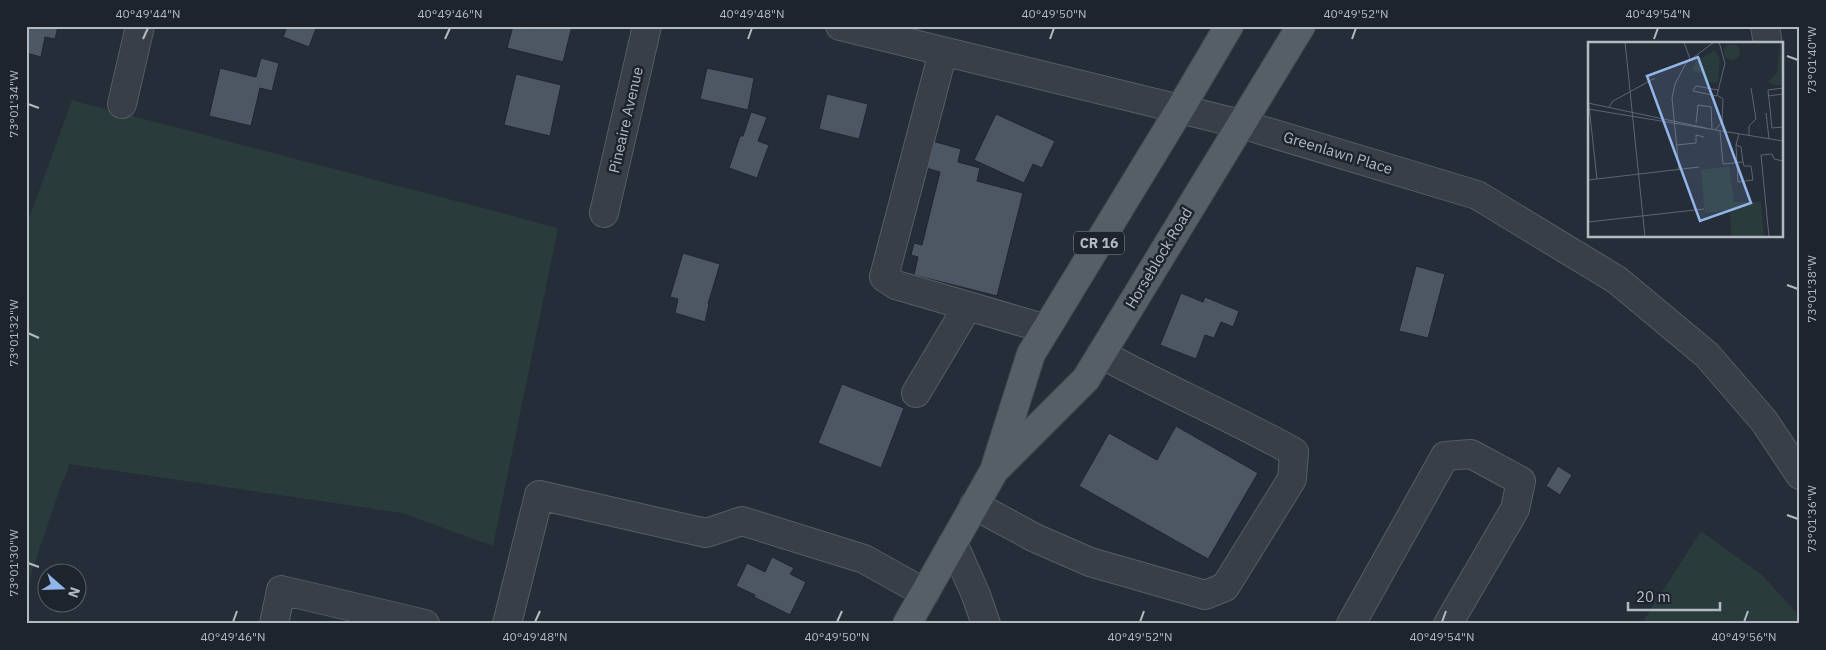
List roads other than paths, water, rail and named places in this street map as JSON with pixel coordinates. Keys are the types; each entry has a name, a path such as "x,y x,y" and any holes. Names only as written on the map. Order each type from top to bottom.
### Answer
{"main road":[{"name":"Horseblock Road","path":"907,624 994,470 1031,354 1229,26"},
{"name":"Horseblock Road","path":"994,470 1086,380 1300,26"}],"street":[{"path":"122,104 140,26"},
{"name":"Pineaire Avenue","path":"604,213 647,26"},
{"name":"Greenlawn Place","path":"840,26 1241,124 1477,195 1617,280 1707,355 1764,421 1800,475"},
{"path":"1765,26 1768,42"},
{"path":"943,52 884,277 896,285 1046,329"},
{"path":"916,393 968,306"},
{"path":"974,506 1035,538 1090,562 1206,595 1225,588 1292,479 1294,452 1248,426 1147,379 1101,354"},
{"path":"1351,624 1445,456 1471,454 1521,481 1515,509 1448,624"},
{"path":"507,624 539,495 706,533 742,521 864,559 925,593"},
{"path":"953,543 976,595 986,624"},
{"path":"274,624 281,590 425,624"}]}
